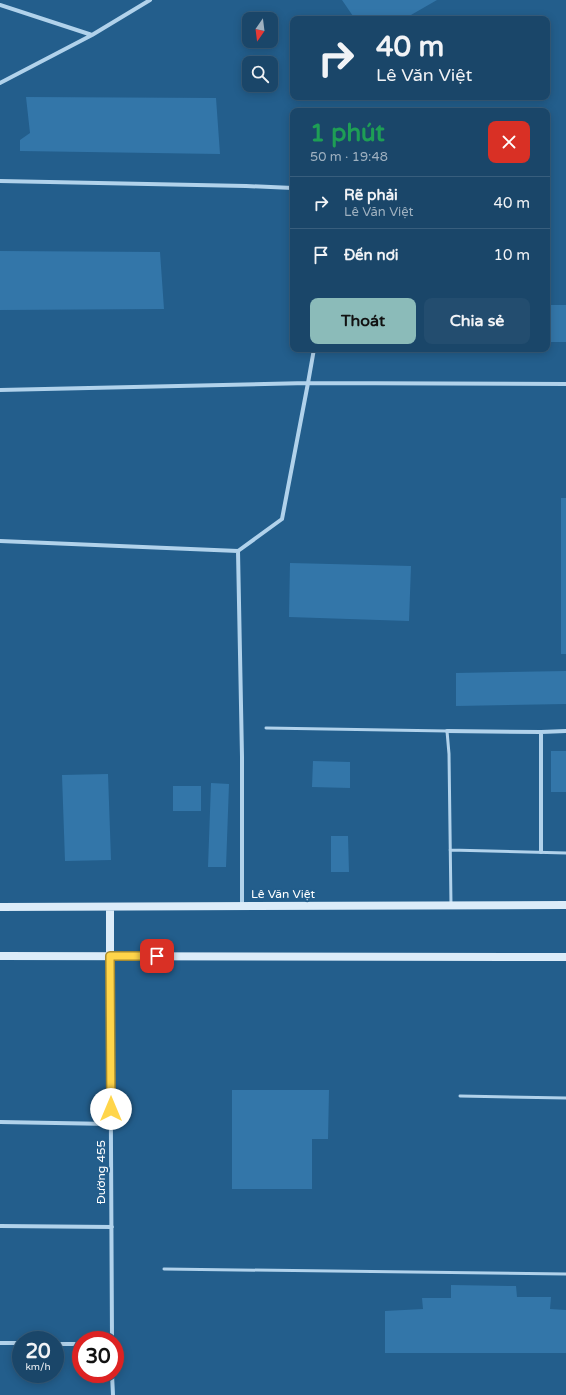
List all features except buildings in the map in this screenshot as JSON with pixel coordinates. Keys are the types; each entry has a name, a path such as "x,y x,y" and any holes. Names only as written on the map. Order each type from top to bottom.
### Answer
{"main road":[{"name":"Lê Văn Việt","path":"0,907 566,905"},
{"path":"110,907 110,956"},
{"path":"0,956 566,957"}],"street":[{"path":"0,83 92,35 150,0"},
{"path":"0,5 92,35"},
{"path":"0,181 290,188"},
{"path":"0,541 238,551 282,519 313,352"},
{"path":"0,390 308,383 566,384"},
{"path":"238,551 242,757 242,906"},
{"path":"448,731 566,732"},
{"path":"541,732 541,852"},
{"name":"Đường 455","path":"110,956 112,1331"},
{"path":"0,1122 111,1124"},
{"path":"0,1226 112,1227"},
{"path":"0,1343 12,1343"},
{"path":"112,1383 113,1395"}],"lane":[{"path":"266,728 448,731 451,905"},
{"path":"450,850 566,853"},
{"path":"460,1096 566,1098"},
{"path":"164,1268 566,1274"}],"route":[{"path":"111,1109 110,956 157,956"}]}
